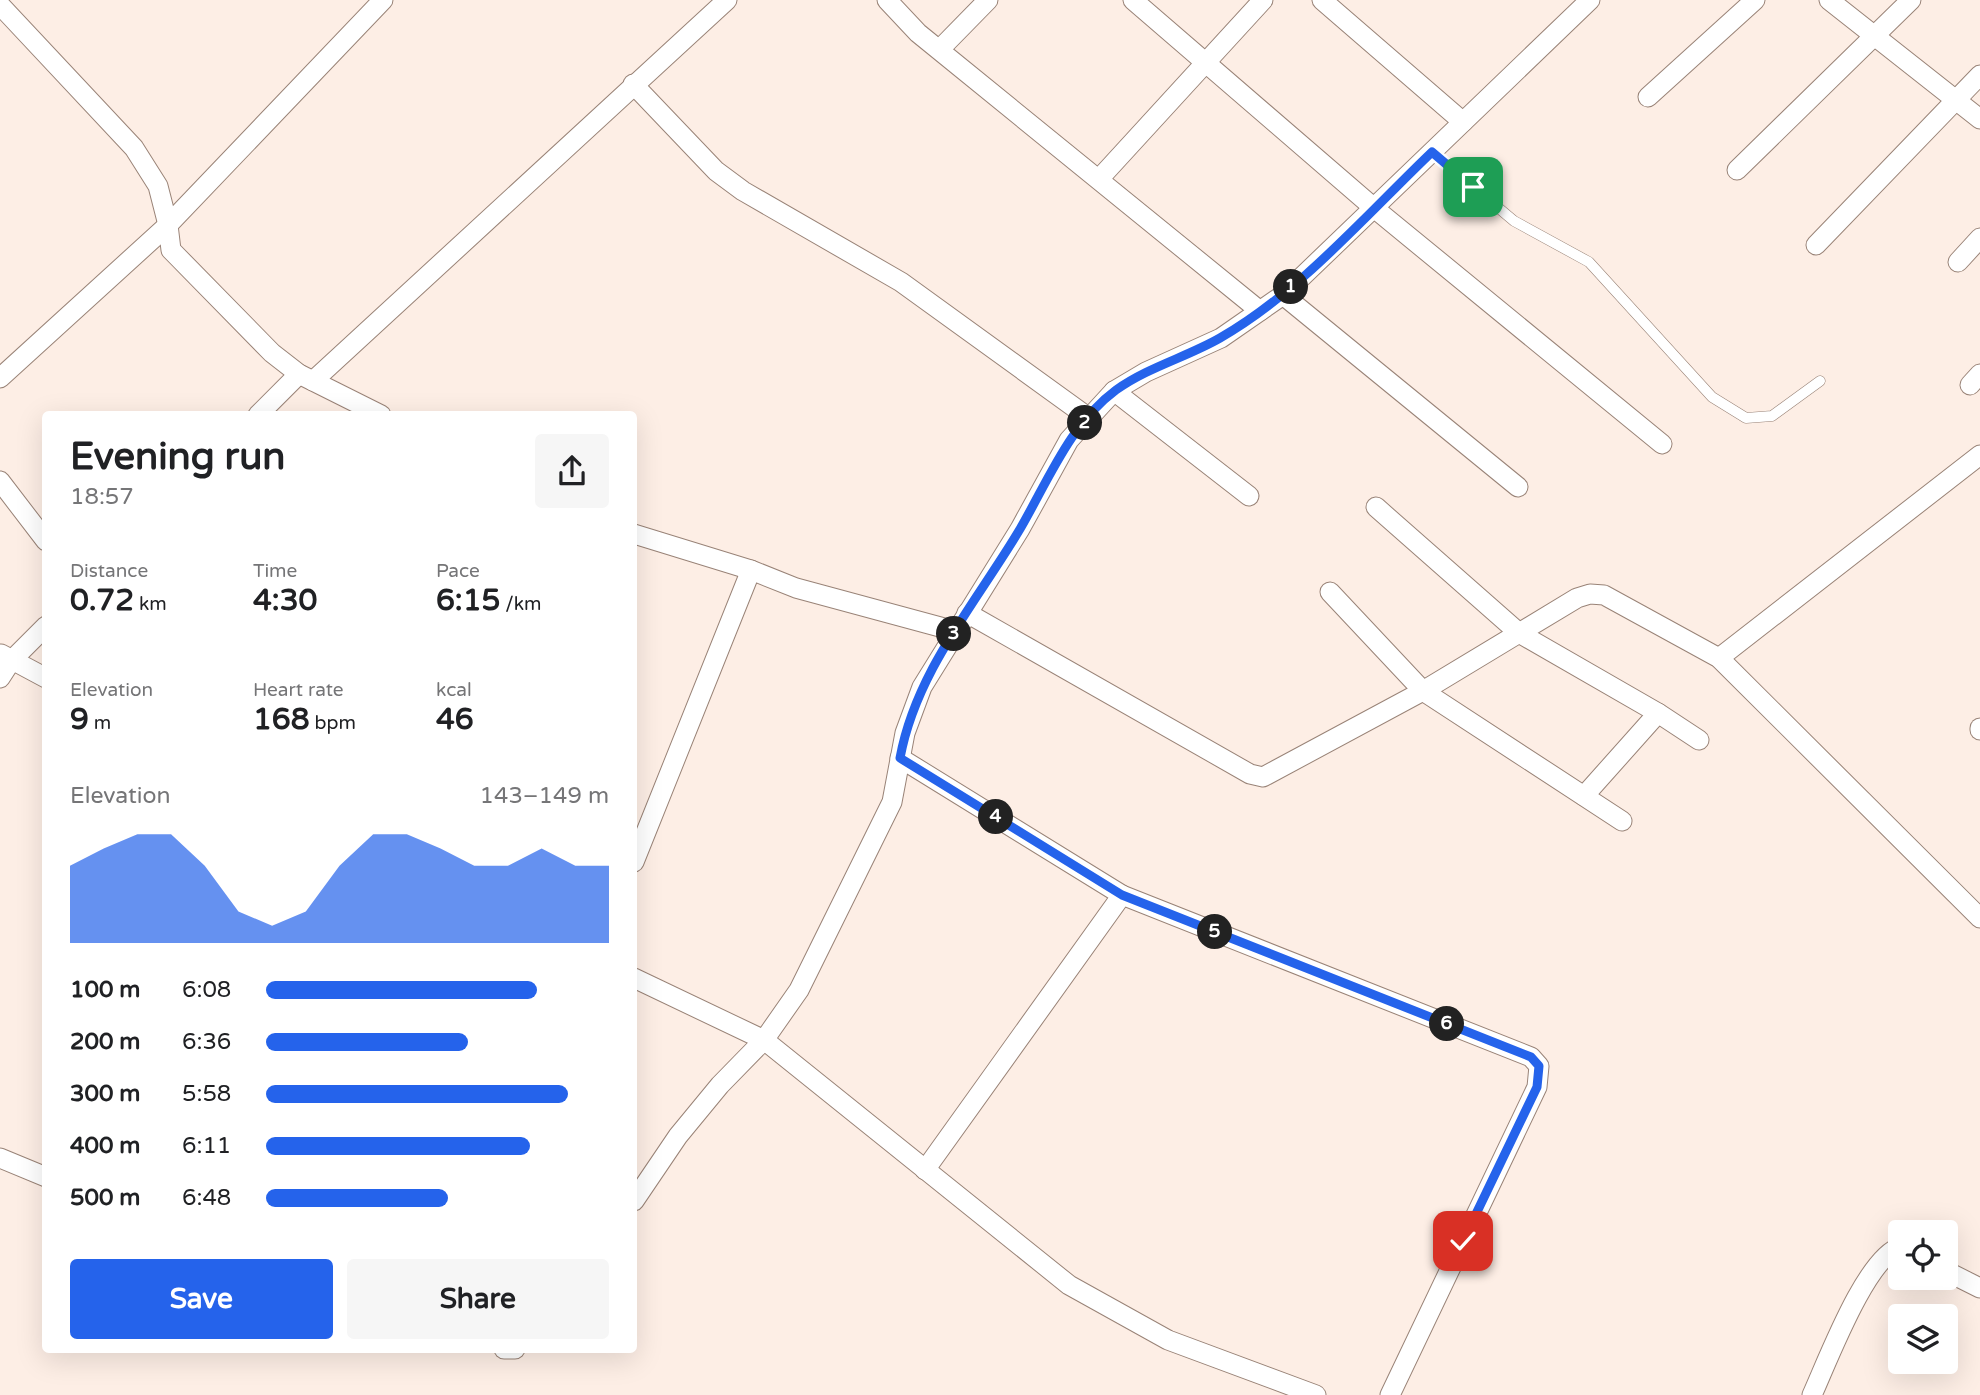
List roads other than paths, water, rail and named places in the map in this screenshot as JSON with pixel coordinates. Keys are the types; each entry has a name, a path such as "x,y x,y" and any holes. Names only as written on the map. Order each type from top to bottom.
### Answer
{"street":[{"path":"0,378 168,225 383,0"},
{"path":"263,411 306,377 727,0"},
{"path":"887,0 918,33 1260,311"},
{"path":"940,49 988,0"},
{"path":"1133,0 1374,208 1662,444"},
{"path":"1099,179 1264,0"},
{"path":"1322,0 1463,122"},
{"path":"637,1197 686,1126 720,1085 764,1040 799,989 892,802 905,733 922,687 1020,529 1069,440 1114,391 1146,372 1220,338 1283,295 1590,0"},
{"path":"1648,97 1755,0"},
{"path":"1829,0 1980,119"},
{"path":"1737,170 1911,0"},
{"path":"0,5 134,148 158,186 171,250 272,353 306,377 373,411"},
{"path":"1816,245 1980,75"},
{"path":"633,84 716,171 743,191 901,282 1089,418"},
{"path":"1958,262 1980,239"},
{"path":"1283,295 1518,487"},
{"path":"1114,391 1249,496"},
{"path":"1719,658 1980,455"},
{"path":"0,481 42,536"},
{"path":"1376,507 1520,632 1699,740"},
{"path":"637,535 751,570 796,589 956,631"},
{"path":"637,855 751,570"},
{"path":"1330,592 1423,691 1622,821"},
{"path":"967,613 1250,774 1263,777 1423,691 1577,598 1590,594 1604,595 1719,658 1980,918"},
{"path":"0,678 5,657 42,629"},
{"path":"5,657 42,676"},
{"path":"1584,796 1658,713"},
{"path":"900,758 1122,895 1531,1057 1539,1066 1537,1087 1390,1395"},
{"path":"925,1170 1122,895"},
{"path":"637,979 764,1040 1069,1285 1168,1340 1316,1395"},
{"path":"0,1158 42,1175"},
{"path":"1812,1395 1871,1270 1888,1252"},
{"path":"1958,1277 1980,1288"}],"lane":[{"path":"1432,152 1514,221 1589,262 1712,397 1746,418 1772,416 1820,381"}]}
